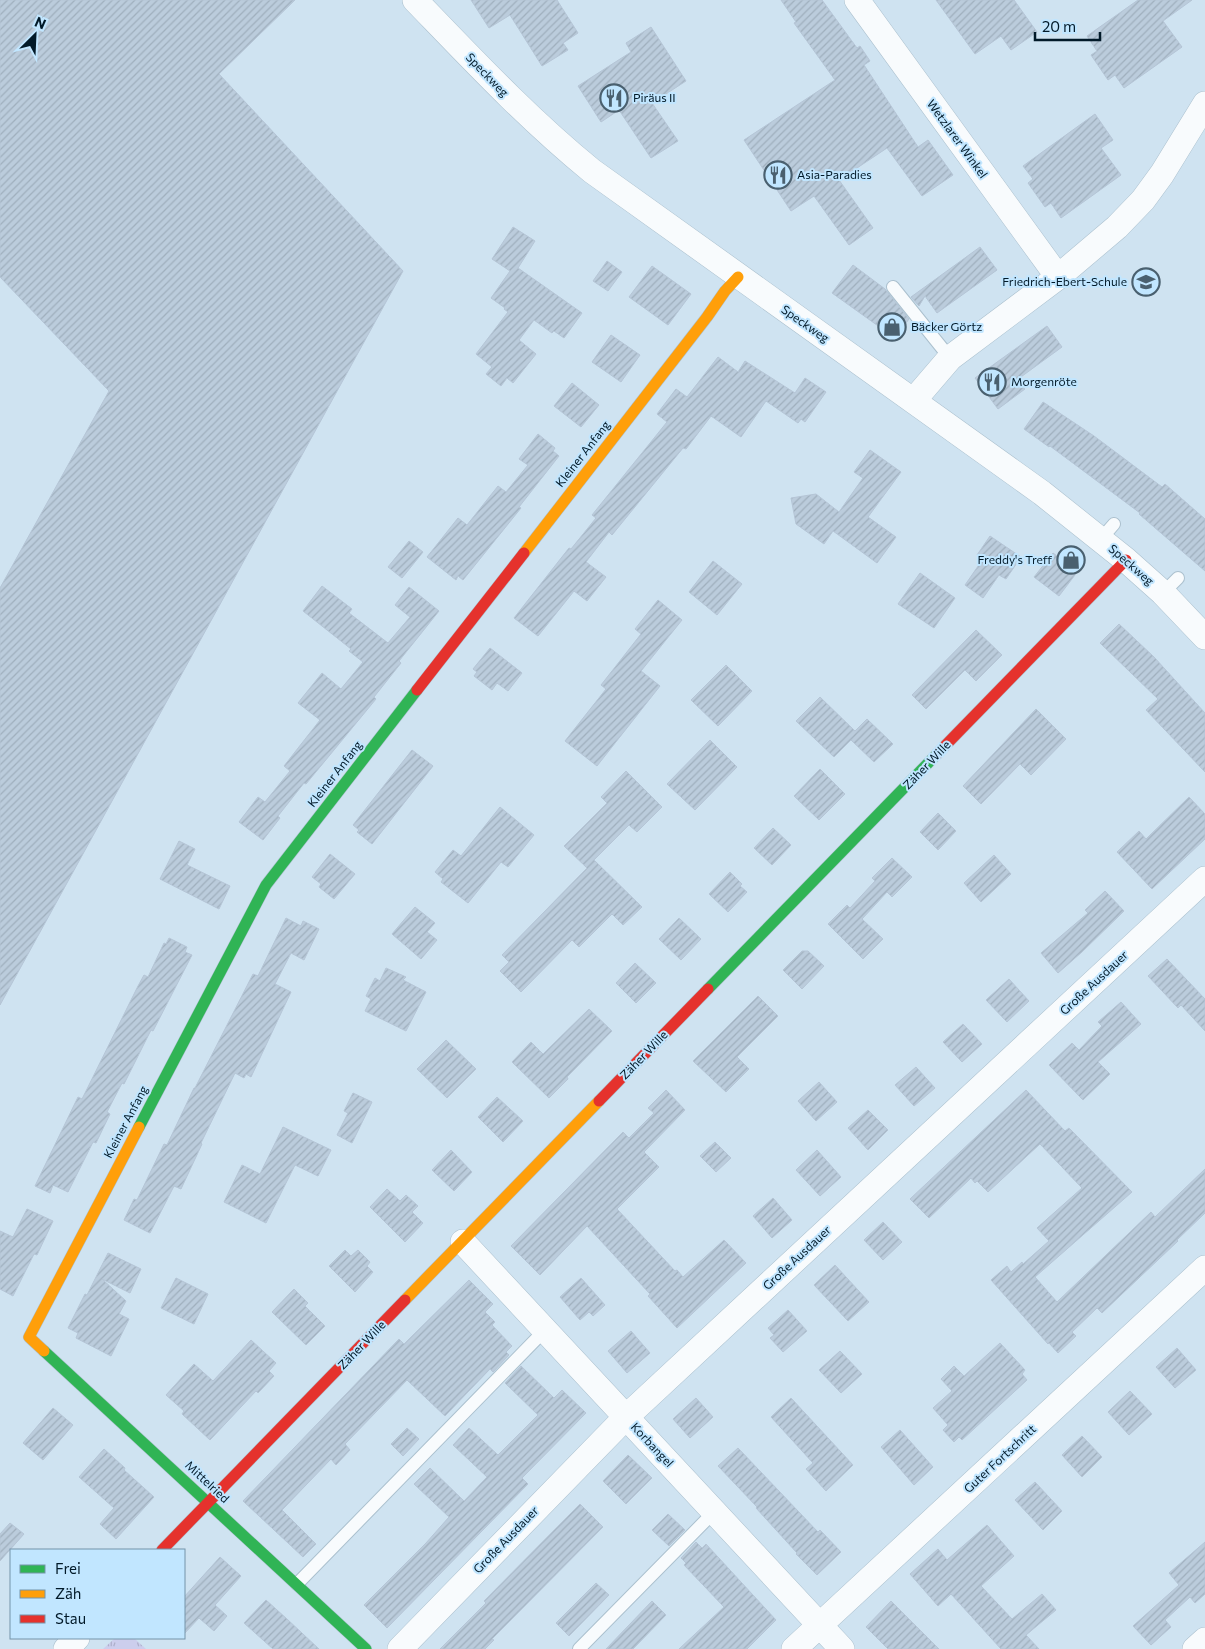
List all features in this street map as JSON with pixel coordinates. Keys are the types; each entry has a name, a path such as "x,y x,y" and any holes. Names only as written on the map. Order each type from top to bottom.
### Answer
{"street":[{"name":"Speckweg","path":"417,1 513,101 558,144 592,171 738,277 914,400 1042,493 1107,532 1126,560 1170,585 1205,637"},
{"name":"Wetzlarer Winkel","path":"866,3 1058,277"},
{"path":"914,400 950,358 1058,277 1117,227 1143,200 1162,174 1205,104"},
{"name":"Kleiner Anfang","path":"29,1337 266,885 725,291 738,277"},
{"name":"Zäher Wille","path":"163,1549 1126,560"},
{"name":"Große Ausdauer","path":"400,1649 626,1417 1205,879"},
{"name":"Korbangel","path":"463,1242 842,1649"},
{"name":"Guter Fortschritt","path":"794,1649 1205,1268"},
{"name":"Mittelried","path":"29,1337 366,1649"},
{"path":"66,1649 76,1639"},
{"path":"1195,1649 1205,1640"}],"lane":[{"path":"893,287 950,358"},
{"path":"297,1584 545,1330"},
{"path":"579,1649 714,1512"}],"green space":[{"path":"114,1639 135,1639 146,1649 103,1649"}],"building":[{"path":"0,0 295,0 219,74 403,271 0,1005 0,588 109,391 0,277"},
{"path":"471,0 557,0 578,33 563,43 568,50 542,66 510,15 489,28"},
{"path":"781,0 822,0 857,48 860,46 870,61 864,65 918,147 928,140 953,175 922,196 887,148 839,180 873,228 849,245 814,196 791,211 744,140 835,80 794,23 796,22"},
{"path":"936,0 1014,0 1037,32 1011,50 1001,36 975,54"},
{"path":"1138,0 1192,0 1163,21 1182,47 1124,88 1115,75 1108,80 1091,55 1097,51 1087,36"},
{"path":"651,27 686,81 652,103 678,141 651,158 619,110 601,122 578,86 631,52 626,43"},
{"path":"1095,114 1113,140 1101,148 1121,175 1061,218 1051,203 1045,207 1028,183 1033,179 1023,166"},
{"path":"513,227 535,241 518,268 582,313 564,338 554,331 552,333 534,320 519,340 536,354 513,383 507,378 501,386 486,374 492,367 476,354 508,312 491,298 510,271 492,259"},
{"path":"980,247 997,270 937,313 925,296 919,306 911,297"},
{"path":"607,261 622,272 608,291 593,281"},
{"path":"853,265 885,289 909,319 895,338 832,293"},
{"path":"652,266 691,294 668,325 629,297"},
{"path":"1047,326 1062,347 1014,382 1025,389 998,409 975,378"},
{"path":"611,335 640,355 621,382 592,362"},
{"path":"718,357 738,372 745,361 795,393 805,378 826,392 805,422 801,419 798,423 766,401 741,437 711,416 686,449 683,448 612,535 609,532 586,562 606,577 587,601 574,591 538,636 514,618 569,548 571,549 596,518 592,515 667,422 657,414 676,389 687,397"},
{"path":"572,383 599,405 581,427 554,406"},
{"path":"1043,402 1094,436 1162,487 1165,484 1205,519 1205,571 1140,513 1024,429"},
{"path":"538,434 555,448 553,451 559,456 519,507 521,508 463,580 458,576 456,580 427,557 458,518 467,525 498,486 506,492 528,465 519,459"},
{"path":"870,450 901,472 868,517 896,537 877,563 833,531 824,544 796,524 791,498 816,494 839,512 863,478 854,472"},
{"path":"990,536 1021,557 1006,579 999,575 983,598 965,585 983,559 977,555"},
{"path":"409,541 423,552 402,578 388,567"},
{"path":"1053,553 1078,571 1059,596 1034,577"},
{"path":"713,561 742,584 717,615 689,592"},
{"path":"920,573 955,598 934,628 898,604"},
{"path":"322,586 352,609 349,613 388,643 410,617 395,605 409,587 439,611 399,661 401,663 374,697 376,699 306,784 304,783 278,816 280,818 263,840 239,822 258,797 265,802 290,771 284,766 320,720 298,703 322,673 341,689 363,662 349,651 351,649 303,611"},
{"path":"658,600 682,620 641,671 660,686 597,766 565,741 606,689 601,685 641,634 635,629"},
{"path":"1119,624 1154,657 1205,713 1205,772 1146,710 1158,699 1100,643"},
{"path":"976,630 1002,655 976,681 965,670 926,709 912,695"},
{"path":"490,648 522,673 508,691 497,683 492,690 474,676 477,672 473,669"},
{"path":"726,665 752,691 718,726 691,700"},
{"path":"820,697 855,731 867,719 893,744 874,762 851,740 834,757 796,721"},
{"path":"1036,709 1066,739 1031,775 1020,764 981,804 963,786"},
{"path":"710,740 737,767 695,810 667,784"},
{"path":"412,750 433,766 372,844 357,832 359,830 353,825"},
{"path":"820,769 845,794 819,820 794,796"},
{"path":"626,771 662,807 637,832 629,825 594,860 642,907 623,925 612,914 579,947 572,940 521,992 500,971 509,962 502,955 587,868 564,846 607,803 601,797"},
{"path":"1189,797 1205,814 1205,839 1152,889 1117,852 1139,831 1146,839"},
{"path":"500,807 534,835 508,867 501,862 468,903 441,882 443,879 435,872 453,850 461,856"},
{"path":"938,813 956,831 938,850 920,832"},
{"path":"773,828 791,845 772,865 754,848"},
{"path":"179,841 195,849 187,865 230,886 219,909 160,879"},
{"path":"330,854 355,874 334,899 319,887 321,884 312,877"},
{"path":"994,855 1011,874 981,902 964,883"},
{"path":"892,858 912,877 892,897 887,892 862,919 883,939 863,959 828,924 847,905 850,908 875,881 872,878"},
{"path":"730,872 747,892 728,912 709,894"},
{"path":"1105,891 1124,911 1058,973 1041,953 1088,913 1085,910"},
{"path":"415,907 435,923 427,932 437,940 421,959 392,934"},
{"path":"286,918 301,926 303,921 319,929 304,960 291,953 275,984 291,992 251,1077 246,1074 244,1078 235,1073 181,1189 174,1186 150,1233 124,1220 134,1199 137,1200 164,1144 167,1145 253,974 258,976"},
{"path":"679,918 701,939 681,960 659,939"},
{"path":"169,938 187,947 185,952 192,955 153,1031 151,1030 124,1084 122,1083 107,1112 110,1114 96,1143 93,1142 68,1192 53,1185 50,1193 35,1186 78,1097 82,1099 138,986 144,975 148,977 164,943 166,944"},
{"path":"802,951 808,951 824,966 802,989 783,970"},
{"path":"1167,959 1205,999 1205,1031 1181,1005 1178,1008 1148,976"},
{"path":"635,963 656,983 636,1003 616,983"},
{"path":"386,968 406,977 403,980 426,992 406,1031 365,1011 371,999 366,996 375,978 380,981"},
{"path":"1009,979 1029,1001 1007,1022 986,1000"},
{"path":"758,996 778,1016 737,1057 749,1069 726,1092 693,1061"},
{"path":"1121,1002 1141,1024 1098,1062 1110,1074 1083,1100 1049,1065 1072,1043 1079,1050 1102,1026 1098,1022"},
{"path":"589,1009 612,1031 549,1098 512,1062 531,1042 543,1054"},
{"path":"963,1024 982,1044 962,1062 943,1042"},
{"path":"446,1040 476,1069 447,1098 417,1069"},
{"path":"916,1067 935,1088 914,1106 895,1085"},
{"path":"819,1082 837,1102 816,1121 798,1101"},
{"path":"666,1090 685,1110 644,1152 659,1167 617,1209 675,1271 677,1270 683,1277 724,1240 746,1263 677,1328 648,1296 650,1294 587,1226 540,1275 511,1246 623,1132 629,1138 654,1113 648,1108"},
{"path":"1026,1090 1065,1131 1069,1128 1132,1192 1035,1277 1057,1302 1151,1212 1155,1217 1205,1169 1205,1213 1102,1313 1097,1308 1072,1332 1076,1336 1058,1353 991,1280 1007,1266 1011,1272 1022,1262 1023,1264 1049,1241 1037,1228 1082,1188 1040,1144 988,1192 971,1178 929,1218 910,1199"},
{"path":"353,1093 372,1102 352,1143 337,1135 348,1113 344,1111"},
{"path":"497,1097 523,1121 503,1142 478,1117"},
{"path":"868,1110 888,1130 868,1150 848,1128"},
{"path":"283,1127 331,1150 318,1176 295,1165 266,1223 224,1202 242,1165 260,1174"},
{"path":"715,1142 731,1158 716,1172 700,1156"},
{"path":"451,1150 472,1172 454,1191 432,1170"},
{"path":"817,1150 841,1177 820,1196 796,1170"},
{"path":"387,1189 400,1201 406,1195 418,1206 412,1212 423,1223 405,1242 370,1207"},
{"path":"773,1198 792,1220 772,1238 753,1216"},
{"path":"27,1209 53,1221 37,1255 34,1254 13,1296 0,1289 0,1231 13,1237"},
{"path":"883,1222 902,1242 883,1260 864,1240"},
{"path":"345,1250 351,1256 358,1250 370,1262 367,1266 373,1272 355,1292 329,1266"},
{"path":"108,1253 141,1269 130,1293 102,1279 126,1301 119,1314 129,1319 111,1356 76,1338 78,1333 68,1328"},
{"path":"835,1265 869,1302 848,1321 814,1285"},
{"path":"176,1278 208,1294 194,1324 161,1308"},
{"path":"581,1278 605,1305 593,1316 589,1312 580,1320 560,1297"},
{"path":"469,1280 493,1304 485,1312 495,1322 492,1325 512,1346 506,1352 509,1355 493,1372 490,1369 445,1416 407,1380 345,1444 350,1450 336,1465 331,1459 282,1510 316,1544 303,1557 243,1501 399,1339 404,1344"},
{"path":"294,1289 308,1303 305,1306 325,1326 306,1345 272,1312"},
{"path":"788,1310 807,1331 783,1352 770,1338 774,1335 768,1328"},
{"path":"631,1331 650,1353 627,1373 608,1351"},
{"path":"251,1340 276,1363 269,1371 274,1376 258,1393 256,1391 210,1440 182,1414 184,1411 166,1395 194,1364 213,1381"},
{"path":"1000,1343 1025,1370 1022,1374 1027,1380 962,1440 959,1437 954,1442 943,1430 948,1425 933,1408 952,1391 941,1379 954,1366 964,1376"},
{"path":"1177,1348 1196,1370 1175,1388 1156,1367"},
{"path":"840,1351 862,1374 841,1393 819,1370"},
{"path":"521,1366 554,1398 562,1390 586,1413 522,1478 528,1484 387,1628 364,1605 426,1543 449,1517 414,1484 430,1468 464,1501 487,1477 453,1445 469,1428 498,1455 538,1415 505,1383"},
{"path":"1130,1391 1152,1414 1129,1435 1108,1412"},
{"path":"696,1398 713,1417 690,1438 673,1419"},
{"path":"791,1398 853,1465 826,1491 806,1469 813,1463 771,1417"},
{"path":"53,1408 73,1425 43,1460 23,1443"},
{"path":"407,1428 419,1439 403,1456 391,1444"},
{"path":"900,1430 933,1467 914,1485 881,1447"},
{"path":"1082,1436 1102,1457 1082,1477 1062,1455"},
{"path":"738,1448 818,1532 820,1530 841,1552 817,1575 718,1466"},
{"path":"104,1449 154,1497 116,1539 100,1524 114,1508 79,1477"},
{"path":"628,1455 652,1478 626,1504 603,1481"},
{"path":"1035,1482 1062,1511 1043,1530 1015,1500"},
{"path":"580,1504 603,1527 492,1639 494,1640 485,1649 440,1649 486,1603 484,1601"},
{"path":"668,1514 685,1530 669,1546 652,1530"},
{"path":"10,1523 24,1534 0,1561 0,1534"},
{"path":"987,1525 1014,1556 981,1586 1012,1619 1042,1594 1056,1610 1026,1635 1039,1649 1001,1649 951,1594 938,1606 910,1574 938,1549 947,1560"},
{"path":"696,1542 702,1548 706,1544 776,1620 747,1649 679,1649 724,1607 684,1565 686,1563 681,1558"},
{"path":"1205,1542 1205,1594 1195,1603 1190,1597 1165,1620 1171,1627 1151,1645 1133,1626 1179,1585 1169,1573"},
{"path":"220,1557 241,1576 215,1605 227,1616 214,1631 199,1618 185,1633 185,1596"},
{"path":"596,1583 609,1595 569,1636 556,1623"},
{"path":"266,1600 319,1649 273,1649 244,1623"},
{"path":"652,1601 666,1615 633,1649 606,1649"},
{"path":"891,1601 939,1649 888,1649 866,1627"}],"traffic: fast":[{"path":"139,1127 266,885 417,690"},
{"path":"708,989 937,754"},
{"path":"44,1351 366,1649"}],"traffic: slow":[{"path":"524,553 707,317 725,291 738,277"},
{"path":"405,1300 599,1101"},
{"path":"44,1351 29,1337 139,1127"}],"traffic: jam":[{"path":"417,690 524,553"},
{"path":"937,754 1126,560"},
{"path":"599,1101 708,989"},
{"path":"163,1549 405,1300"}],"place":[{"name":"Piräus II","path":"614,98"},
{"name":"Asia-Paradies","path":"778,175"},
{"name":"Friedrich-Ebert-Schule","path":"1146,282"},
{"name":"Bäcker Görtz","path":"892,327"},
{"name":"Morgenröte","path":"992,382"},
{"name":"Freddy's Treff","path":"1071,560"}]}
